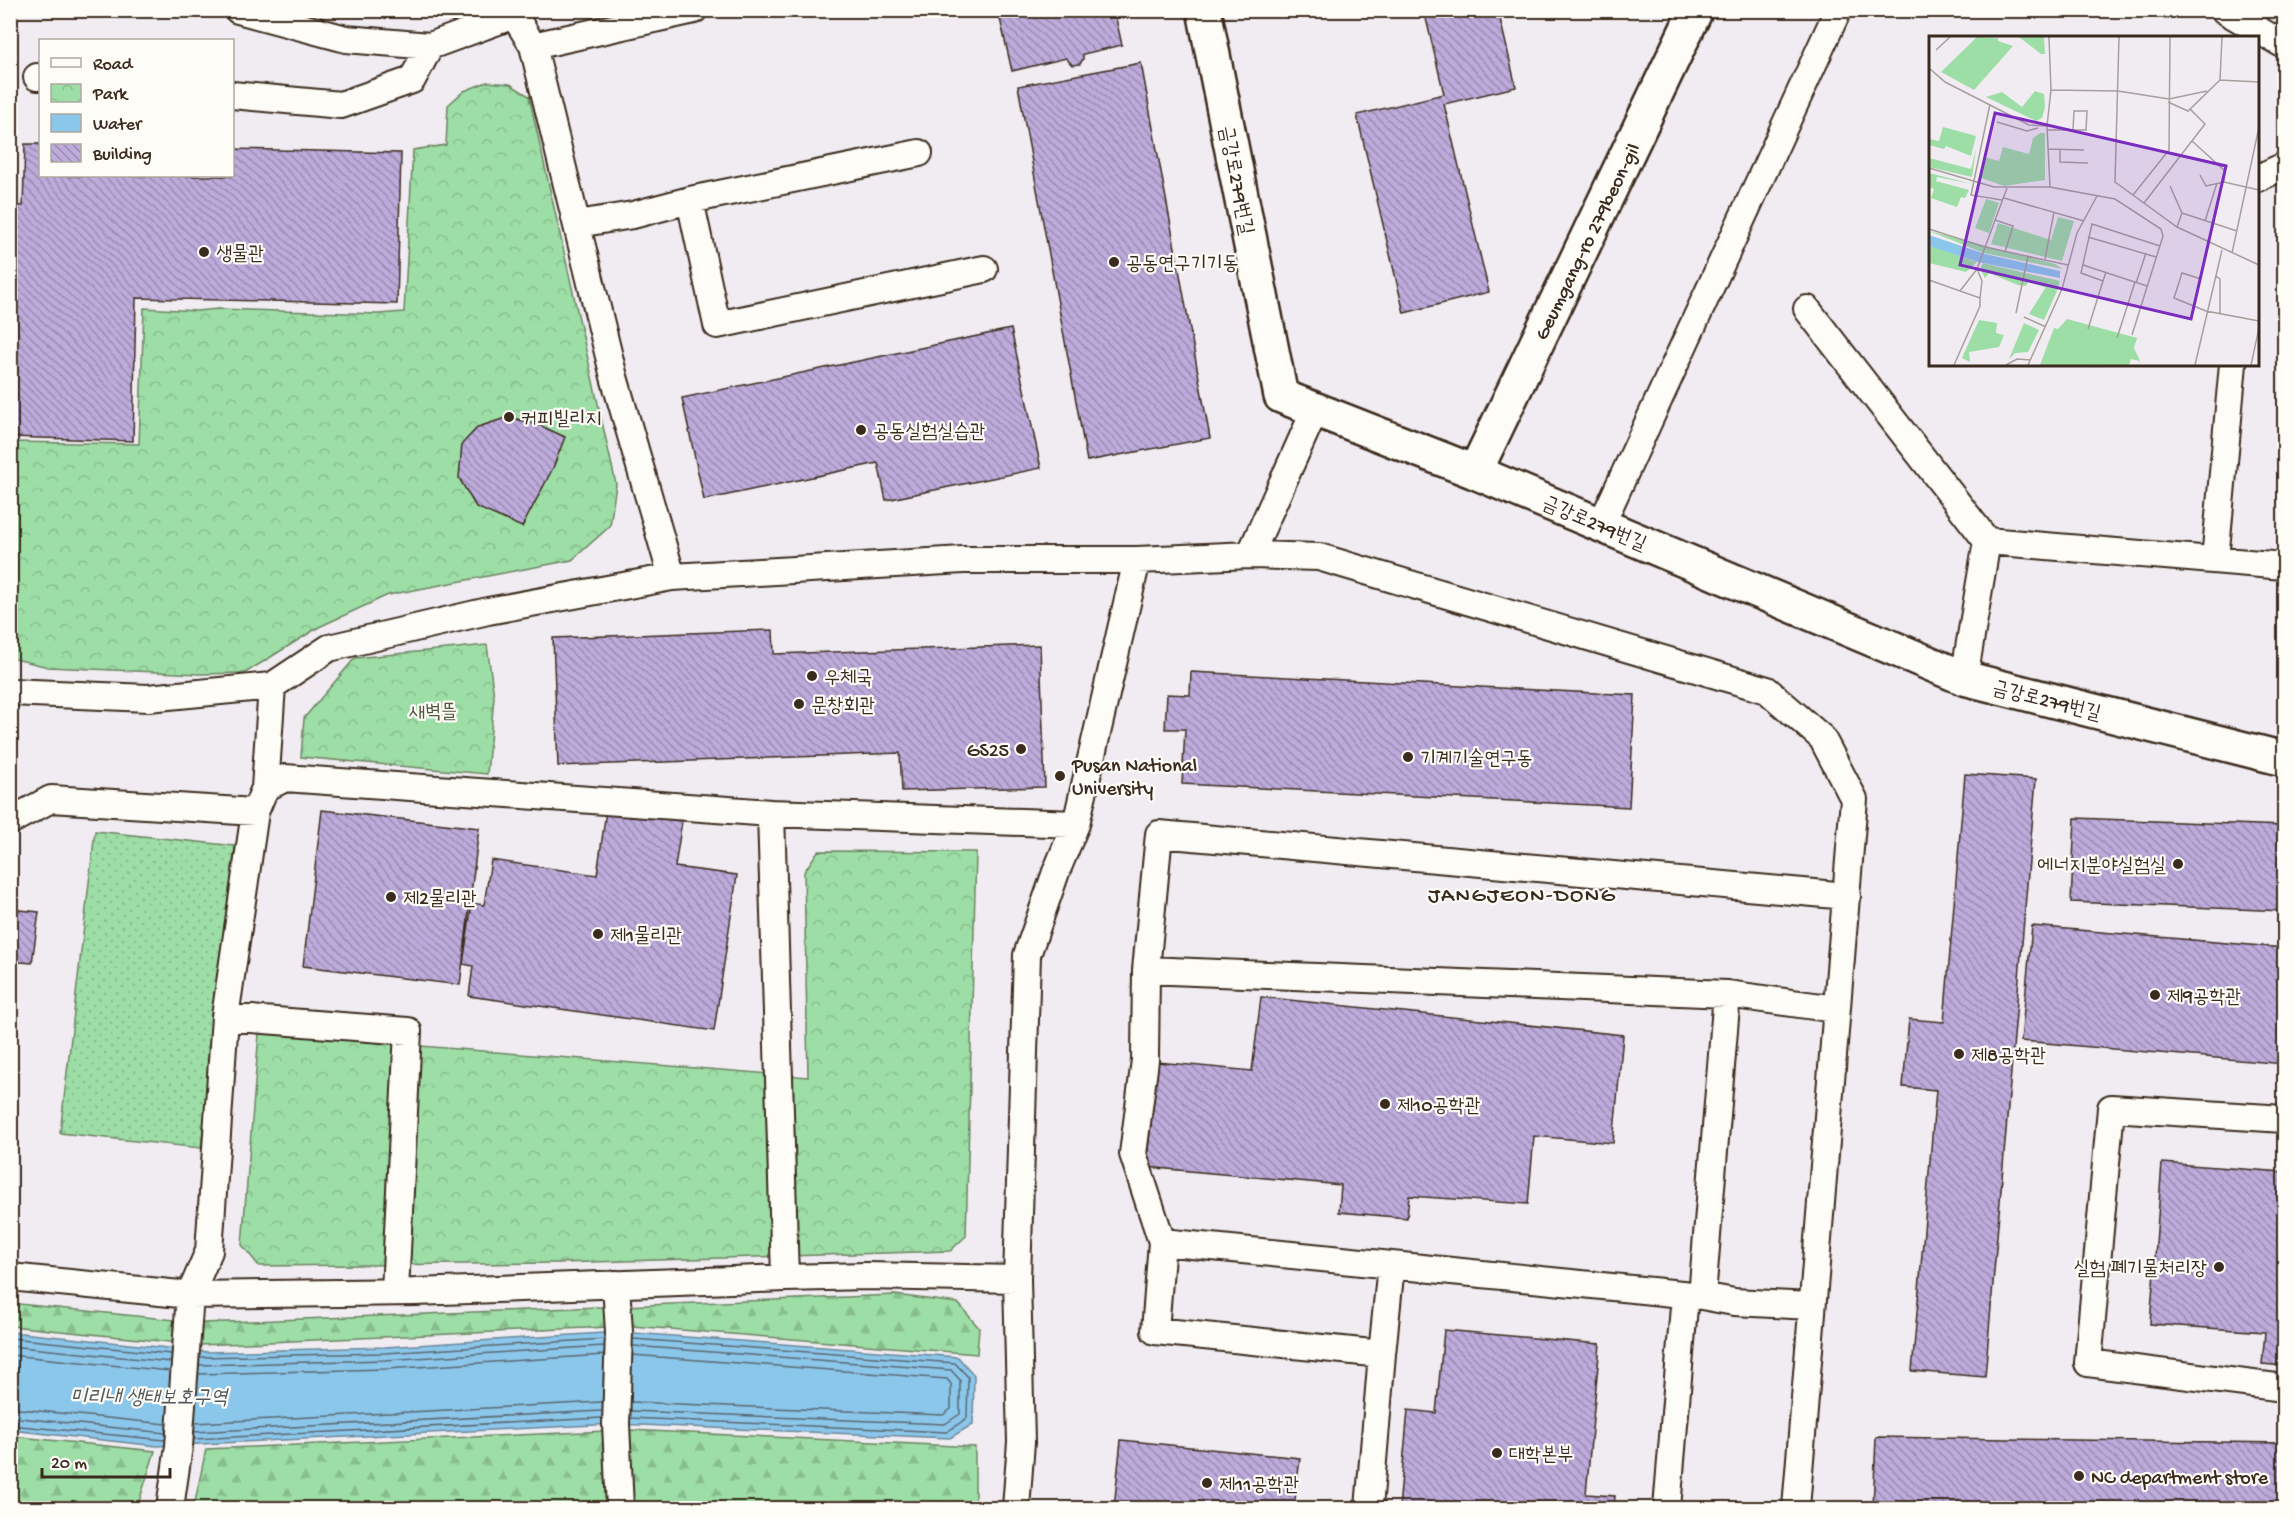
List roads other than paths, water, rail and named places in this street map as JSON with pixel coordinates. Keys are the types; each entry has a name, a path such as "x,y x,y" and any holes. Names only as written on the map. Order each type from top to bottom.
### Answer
{"street":[{"name":"금강로279번길","path":"1204,10 1281,396 1475,472 1964,678 2284,759"},
{"name":"Geumgang-ro 279beon-gil","path":"1475,472 1696,10"}],"lane":[{"path":"238,10 346,39 430,46 514,13 533,46 614,377 672,577"},
{"path":"533,46 693,10"},
{"path":"1600,525 1838,10"},
{"path":"2224,10 2284,45"},
{"path":"234,95 341,105 412,80 430,46"},
{"path":"577,224 633,215 690,200 919,153"},
{"path":"2259,178 2284,166"},
{"path":"690,200 717,325 984,269"},
{"path":"1808,309 1987,541 1964,678"},
{"path":"2215,560 2233,366"},
{"path":"1250,555 1315,411"},
{"path":"1987,541 2284,566"},
{"path":"10,693 148,698 272,686 330,648 488,611 672,577 963,560 1137,560 1250,555 1319,557 1767,690 1822,738 1854,799 1796,1509"},
{"path":"1016,1509 1021,1442 1017,1279 1027,955 1056,872 1076,824 1137,560"},
{"path":"170,1509 179,1446 188,1350 190,1295 209,1251 225,1017 255,812 265,788 272,686"},
{"path":"265,788 285,778 771,813 1076,824"},
{"path":"10,821 51,799 255,812"},
{"path":"771,813 785,1278"},
{"path":"1382,1354 1155,1331 1162,1242 1133,1154 1145,1060 1146,970 1159,834 1847,896"},
{"path":"1146,970 1728,994 1836,1009"},
{"path":"1667,1509 1728,994"},
{"path":"225,1017 408,1031 395,1291"},
{"path":"2284,1119 2112,1108 2088,1363 2284,1388"},
{"path":"1162,1242 1734,1302 1812,1306"},
{"path":"1369,1509 1391,1265"},
{"path":"10,1277 190,1295 866,1276 1017,1279"},
{"path":"616,1284 619,1332 616,1424 620,1509"}],"water":[{"name":"미리내 생태보호구역","path":"11,1332 208,1352 385,1347 619,1332 958,1357 974,1375 973,1424 950,1438 616,1424 157,1446 11,1430"}],"place":[{"name":"생물관","path":"204,252"},
{"name":"공동연구기기동","path":"1114,262"},
{"name":"커피빌리지","path":"509,417"},
{"name":"공동실험실습관","path":"861,430"},
{"name":"우체국","path":"812,676"},
{"name":"문창회관","path":"799,704"},
{"name":"GS25","path":"1021,749"},
{"name":"기계기술연구동","path":"1408,757"},
{"name":"Pusan National University","path":"1060,776"},
{"name":"에너지분야실험실","path":"2178,864"},
{"name":"제2물리관","path":"391,897"},
{"name":"제1물리관","path":"598,934"},
{"name":"제9공학관","path":"2155,995"},
{"name":"제8공학관","path":"1959,1054"},
{"name":"제10공학관","path":"1385,1104"},
{"name":"실험 폐기물처리장","path":"2219,1267"},
{"name":"대학본부","path":"1497,1453"},
{"name":"NC department store","path":"2079,1476"},
{"name":"제11공학관","path":"1207,1483"}],"district":[{"name":"JANGJEON-DONG","path":"1522,893"}],"park label":[{"name":"새벽뜰","path":"433,710"}]}
